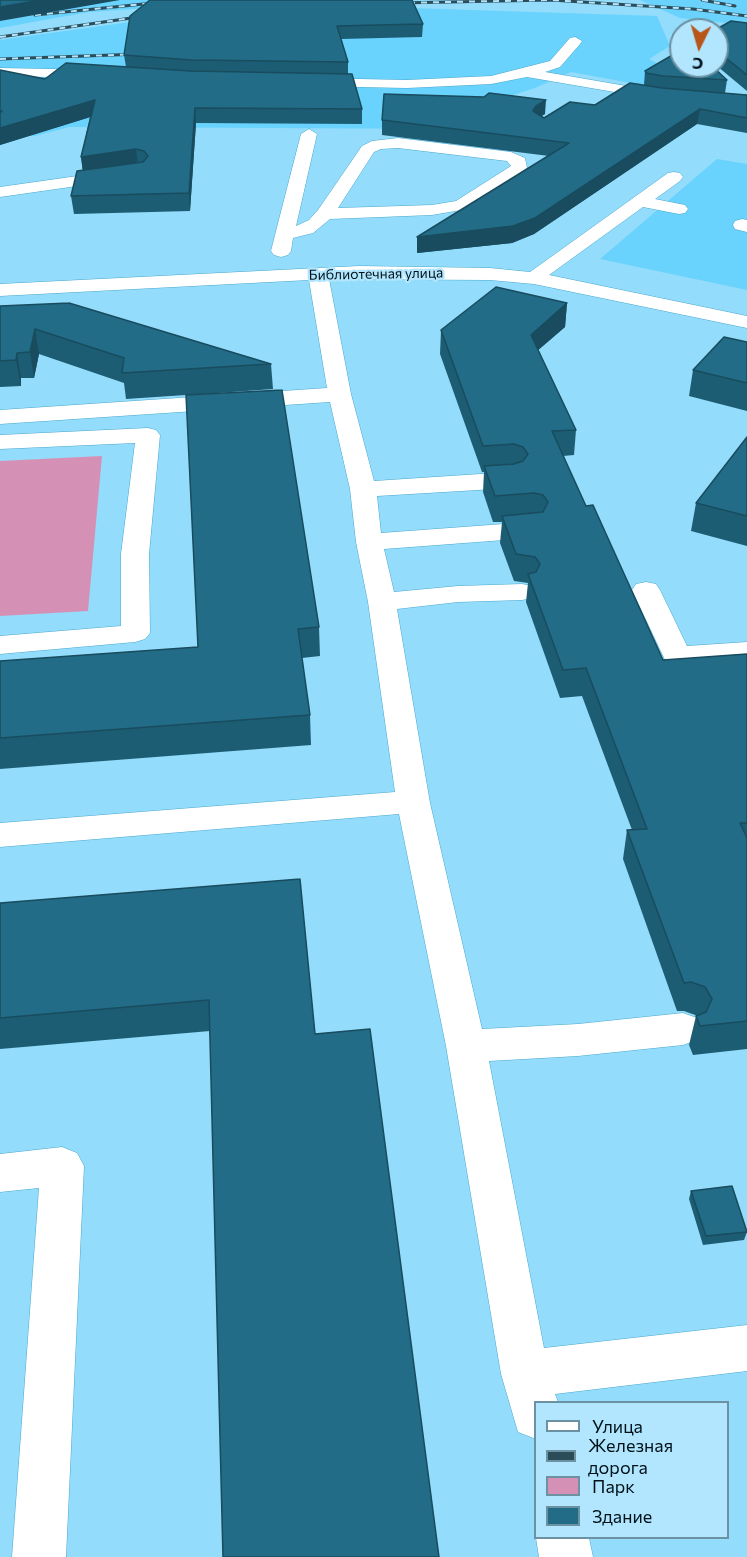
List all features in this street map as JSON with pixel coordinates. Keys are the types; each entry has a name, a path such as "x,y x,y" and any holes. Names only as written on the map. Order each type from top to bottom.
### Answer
{"street":[{"path":"300,82 491,80 527,73 555,64 575,41"},
{"path":"0,72 73,72 121,76"},
{"path":"527,73 661,96 747,102"},
{"path":"583,98 607,86"},
{"path":"730,87 747,102"},
{"path":"283,276 280,260 284,235 289,225 309,134"},
{"path":"284,235 306,230 325,214 368,149 378,144 398,143 511,157 519,162 519,168 461,205 432,210 325,214"},
{"path":"0,192 138,172"},
{"path":"534,278 553,262 674,177"},
{"path":"640,201 679,209"},
{"name":"Библиотечная улица","path":"0,290 283,276 446,273 534,278 746,320"},
{"path":"320,275 320,293 340,394 363,489 369,542 382,602 413,803 466,1046 530,1394 747,1348"},
{"path":"0,417 340,394"},
{"path":"0,442 148,435 135,554 135,633 0,645"},
{"path":"363,489 511,480"},
{"path":"369,542 531,530"},
{"path":"646,590 677,656 747,651"},
{"path":"382,602 458,594 522,592"},
{"path":"0,835 384,803 413,803"},
{"path":"466,1046 578,1040 683,1029"},
{"path":"0,1173 62,1166 39,1557"},
{"path":"563,1539 567,1557"}],"shaded area":[{"path":"0,0 443,0 242,2 89,12 0,28"},
{"path":"640,0 747,0 747,25 729,23 729,18 680,18"},
{"path":"410,8 657,16 669,47 649,59 669,69 669,78 680,78 669,90 571,72 535,88 482,105 458,129 69,127 35,136 0,135 0,40 181,15"},
{"path":"717,159 747,164 747,290 600,259"}],"green space":[{"path":"102,456 88,611 0,616 0,461"}],"building":[{"path":"0,0 41,0 0,7"},
{"path":"150,0 412,0 423,24 337,26 348,62 191,60 124,55 130,16"},
{"path":"729,22 747,23 747,75 729,61"},
{"path":"669,57 669,76 645,71"},
{"path":"66,63 191,71 352,74 362,109 195,108 189,193 71,196 77,171 143,162 148,156 144,151 136,149 81,157 95,100 0,128 2,111 0,111 0,70 45,79"},
{"path":"695,78 725,78 727,80"},
{"path":"630,83 747,95 747,118 700,109 535,218 513,226 417,237 569,143 382,120 384,94 484,97 489,93 546,100 536,106 533,111 544,118 570,102 595,105"},
{"path":"496,287 567,303 531,335 576,430 552,431 586,506 593,505 663,660 747,654 747,823 740,823 747,838 747,1021 700,1026 696,1016 706,1012 712,999 705,987 691,982 684,983 627,830 647,829 586,668 563,670 528,574 536,572 540,564 535,557 516,554 502,516 543,512 548,502 543,495 534,493 495,496 484,466 514,464 523,461 528,454 523,447 514,444 483,446 441,330"},
{"path":"69,303 271,364 122,373 124,358 35,329 30,352 17,353 16,360 0,361 0,306"},
{"path":"724,337 747,342 747,383 693,370"},
{"path":"282,390 319,627 298,629 310,715 0,738 0,661 198,647 186,395"},
{"path":"747,437 747,516 696,503"},
{"path":"300,879 315,1034 370,1029 439,1557 223,1557 209,1000 0,1018 0,903"},
{"path":"732,1186 747,1232 706,1236 691,1191"}],"railway":[{"path":"35,15 183,0"},
{"path":"397,3 551,0 693,9 747,16"},
{"path":"702,0 735,6"},
{"path":"0,37 145,16"},
{"path":"0,59 141,54"}]}
